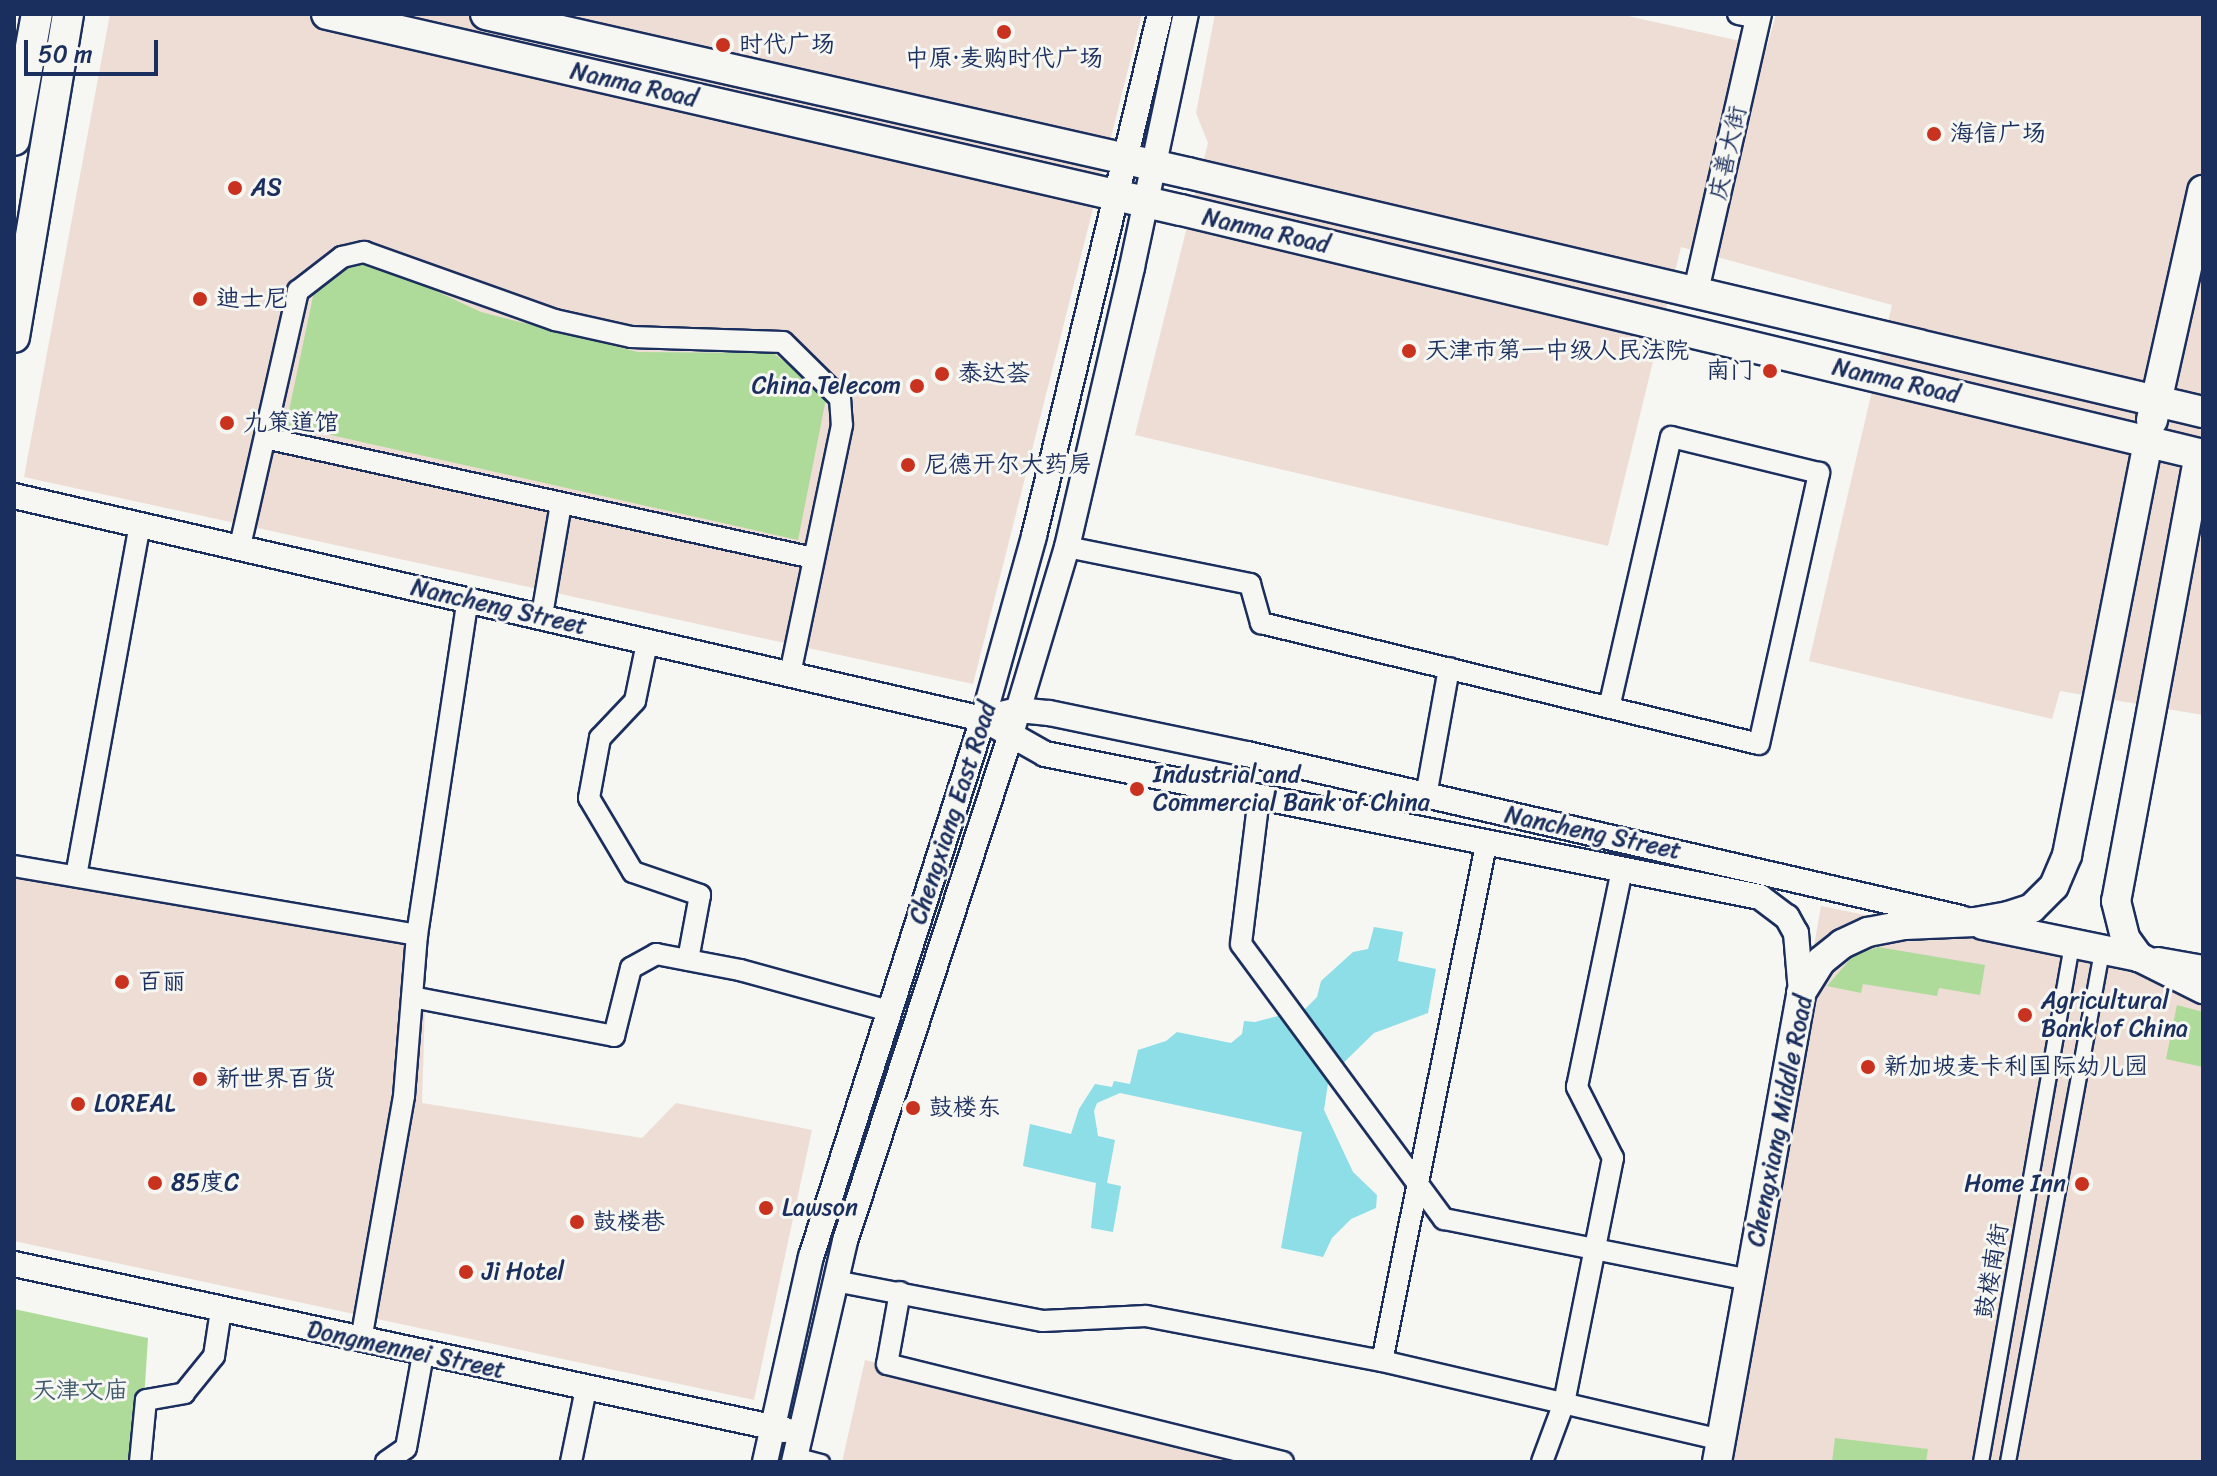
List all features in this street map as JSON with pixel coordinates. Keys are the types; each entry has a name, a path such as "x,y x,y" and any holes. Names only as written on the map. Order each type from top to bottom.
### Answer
{"main road":[{"path":"14,140 37,14"},
{"path":"14,337 68,14"},
{"name":"Nanma Road","path":"327,14 1132,199 2148,442 2202,448"},
{"name":"Nanma Road","path":"486,14 1140,162 2203,412"},
{"path":"2148,442 2203,191"},
{"name":"Chengxiang Middle Road","path":"1719,1451 1801,993 1821,961 1842,944 1868,932 1905,925 1975,922 2032,908 2045,898 2062,872 2148,442"},
{"path":"2202,448 2116,901 2125,938 2139,957 2203,989"},
{"name":"Nancheng Street","path":"1975,922 2102,952 2139,957"}],"street":[{"path":"1140,162 1160,14"},
{"path":"1140,162 1186,14"},
{"name":"庆善大街","path":"1696,291 1752,15"},
{"name":"Chengxiang East Road","path":"796,1450 835,1281 888,1106 1019,710 1067,547 1140,162"},
{"name":"Chengxiang East Road","path":"765,1462 811,1257 983,719 1132,199"},
{"path":"240,546 298,291 342,257 364,252 555,320 631,337 783,342 840,398 842,425 790,674"},
{"path":"1067,547 1250,584 1261,623 1759,744 1819,473 1671,437 1609,707"},
{"path":"265,438 813,558"},
{"name":"Nancheng Street","path":"14,496 542,615 647,643 983,719 1010,737 1045,754 1760,897 1775,906 1796,933 1801,993"},
{"path":"542,615 561,504"},
{"path":"76,876 140,524"},
{"path":"361,1340 404,1096 417,935 468,599"},
{"path":"647,643 635,701 600,738 589,798 633,872 700,895 688,960"},
{"path":"1426,796 1449,668"},
{"name":"Nancheng Street","path":"983,719 1019,710 1247,754 1975,922"},
{"path":"1259,797 1241,944 1444,1219 1749,1280"},
{"path":"1382,1361 1420,1186 1487,840"},
{"path":"14,866 417,935"},
{"path":"1542,1462 1564,1403 1613,1158 1577,1087 1622,869"},
{"name":"鼓楼南街","path":"1981,1462 2072,945"},
{"name":"鼓楼南街","path":"2008,1462 2102,952"},
{"path":"412,997 614,1036 631,968 656,954 740,970 889,1011"},
{"name":"Nancheng Street","path":"2139,957 2203,968"},
{"name":"Dongmennei Street","path":"14,1264 771,1427 796,1450"},
{"path":"835,1281 1043,1321 1146,1316 1382,1361 1564,1403 1719,1451"},
{"path":"900,1292 887,1364 1283,1462"},
{"path":"140,1462 146,1400 184,1393 214,1356 221,1310"},
{"path":"386,1462 406,1448 423,1354"},
{"path":"571,1462 586,1389"},
{"path":"796,1450 822,1462"}],"shaded area":[{"path":"110,14 1142,14 973,684 24,477"},
{"path":"1215,14 1619,14 1767,47 1776,14 2203,14 2203,715 2060,691 2052,719 1809,661 1892,305 1681,247 1608,546 1135,435 1208,143 1196,113"},
{"path":"14,865 427,937 422,1103 642,1138 676,1103 812,1130 754,1400 14,1241"},
{"path":"1821,906 2203,984 2203,1462 1725,1462"},
{"path":"865,1360 1271,1462 842,1462"}],"green space":[{"path":"363,257 481,312 638,352 773,353 827,394 798,540 286,425 316,282"},
{"path":"1878,947 1985,965 1980,995 1939,988 1937,996 1863,984 1861,993 1827,986 1853,956"},
{"path":"2177,1005 2203,1012 2203,1067 2166,1059"},
{"name":"天津文庙","path":"14,1309 148,1338 140,1462 14,1462"},
{"path":"1835,1438 1928,1449 1926,1462 1832,1462"}],"water":[{"path":"1374,927 1403,932 1398,961 1436,969 1428,1013 1374,1033 1329,1077 1324,1110 1353,1172 1377,1195 1376,1208 1351,1219 1332,1238 1323,1257 1281,1248 1302,1132 1120,1093 1097,1103 1094,1111 1098,1136 1115,1140 1107,1183 1121,1186 1113,1232 1091,1228 1096,1183 1023,1166 1030,1124 1071,1134 1079,1109 1095,1084 1112,1087 1114,1081 1130,1084 1138,1050 1166,1041 1177,1032 1231,1043 1242,1034 1244,1021 1255,1022 1305,1009 1317,997 1321,981 1353,952 1368,949"}],"place":[{"name":"中原·麦购时代广场","path":"1004,32"},
{"name":"时代广场","path":"723,45"},
{"name":"海信广场","path":"1934,134"},
{"name":"AS","path":"235,188"},
{"name":"迪士尼","path":"200,299"},
{"name":"天津市第一中级人民法院","path":"1409,351"},
{"name":"南门","path":"1770,371"},
{"name":"泰达荟","path":"942,374"},
{"name":"China Telecom","path":"917,386"},
{"name":"九策道馆","path":"227,423"},
{"name":"尼德开尔大药房","path":"908,465"},
{"name":"Industrial and Commercial Bank of China","path":"1137,789"},
{"name":"百丽","path":"122,982"},
{"name":"Agricultural Bank of China","path":"2025,1015"},
{"name":"新加坡麦卡利国际幼儿园","path":"1868,1067"},
{"name":"新世界百货","path":"200,1079"},
{"name":"LOREAL","path":"78,1104"},
{"name":"鼓楼东","path":"913,1108"},
{"name":"85度C","path":"155,1183"},
{"name":"Home Inn","path":"2082,1184"},
{"name":"Lawson","path":"766,1208"},
{"name":"鼓楼巷","path":"577,1222"},
{"name":"Ji Hotel","path":"466,1272"}]}
